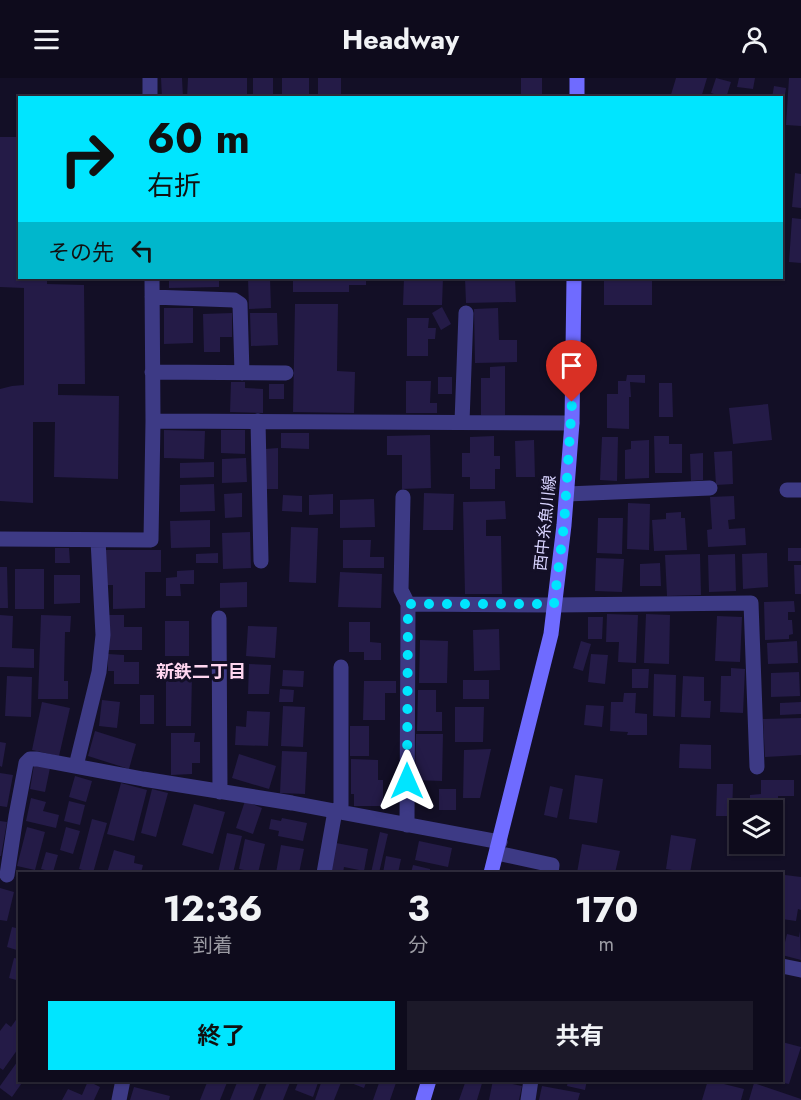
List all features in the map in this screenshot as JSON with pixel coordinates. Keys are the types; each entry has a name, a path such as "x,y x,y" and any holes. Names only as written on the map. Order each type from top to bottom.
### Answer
{"main road":[{"path":"577,78 577,96"},
{"name":"西中糸魚川線","path":"491,872 551,634 564,525 572,423 574,279"},
{"path":"423,1100 428,1082"}],"street":[{"path":"150,78 150,96"},
{"path":"0,539 151,540 152,279"},
{"path":"152,297 234,300 240,304 242,373"},
{"path":"462,422 466,313"},
{"path":"152,372 286,373"},
{"path":"153,421 572,423"},
{"path":"258,421 261,561"},
{"path":"567,494 710,488"},
{"path":"403,497 401,590 408,604 407,825"},
{"path":"76,766 99,672 103,635 98,540"},
{"path":"408,604 751,603 757,767"},
{"path":"219,618 220,792"},
{"path":"324,872 338,811 341,667"},
{"path":"9,875 16,816 26,763 30,759 292,802 407,825 498,848 552,865 551,872"},
{"path":"0,813 16,816"},
{"path":"783,966 801,970"},
{"path":"119,1100 123,1082"},
{"path":"528,1100 531,1082"}],"building":[{"path":"161,78 182,78 183,96 162,96"},
{"path":"188,78 247,78 247,95 187,96"},
{"path":"253,78 273,78 273,95 253,95"},
{"path":"282,78 309,78 309,96 282,96"},
{"path":"318,78 341,78 341,96 318,96"},
{"path":"521,78 542,78 542,96 521,96"},
{"path":"676,78 707,78 702,96 671,96"},
{"path":"716,78 731,82 727,96 711,93"},
{"path":"739,78 755,78 753,89 737,87"},
{"path":"789,78 801,78 801,126 786,125"},
{"path":"774,86 786,88 783,107 783,96 772,96"},
{"path":"0,137 18,137 18,279 47,279 47,284 84,285 85,384 58,384 58,395 119,396 118,479 54,477 55,422 33,422 33,503 0,501 0,389 24,385 24,288 0,287"},
{"path":"795,173 801,174 801,208 792,207"},
{"path":"792,218 801,219 801,263 789,262"},
{"path":"169,279 219,279 219,287 169,288"},
{"path":"248,279 270,279 271,308 249,309"},
{"path":"293,279 366,279 366,285 349,285 349,292 293,292"},
{"path":"404,279 443,279 442,305 403,305"},
{"path":"465,279 515,279 516,302 466,303"},
{"path":"604,279 652,279 652,305 604,305"},
{"path":"295,304 338,304 337,371 355,372 354,413 293,412"},
{"path":"442,307 451,324 441,330 432,313"},
{"path":"164,308 193,308 193,343 164,344"},
{"path":"498,308 499,340 517,340 517,362 475,363 474,309"},
{"path":"232,313 232,337 220,337 220,352 204,352 203,314"},
{"path":"250,313 277,313 278,345 251,346"},
{"path":"407,318 429,318 428,328 436,328 435,339 428,339 428,356 407,356"},
{"path":"505,366 505,415 481,415 481,378 490,378 490,367"},
{"path":"627,375 645,375 645,383 630,382 629,429 607,428 607,394 618,394 618,381 626,381"},
{"path":"438,377 452,377 452,394 438,394"},
{"path":"406,381 431,381 430,403 437,403 437,413 406,413"},
{"path":"231,382 245,382 245,388 263,389 263,413 230,412"},
{"path":"659,383 672,383 673,417 659,417"},
{"path":"269,384 284,384 284,399 269,399"},
{"path":"768,404 772,440 733,444 729,408"},
{"path":"164,430 205,431 204,459 164,458"},
{"path":"221,430 245,430 245,454 221,453"},
{"path":"281,433 309,433 309,449 281,448"},
{"path":"430,435 431,488 402,489 402,455 387,455 387,436"},
{"path":"494,436 494,456 500,456 500,469 495,469 495,489 470,489 470,477 462,477 462,453 470,453 470,437"},
{"path":"654,436 669,436 669,444 682,444 682,473 655,473"},
{"path":"602,437 618,437 617,481 600,480"},
{"path":"534,440 535,477 516,477 515,441"},
{"path":"649,440 649,478 625,479 625,450 631,449 631,441"},
{"path":"278,448 278,489 265,489 265,449"},
{"path":"732,451 733,484 716,485 714,452"},
{"path":"703,453 703,480 691,481 690,454"},
{"path":"246,458 247,482 222,483 222,459"},
{"path":"214,462 214,477 180,478 180,463"},
{"path":"214,484 215,511 180,512 180,485"},
{"path":"242,493 242,517 225,518 224,494"},
{"path":"424,493 454,494 453,530 423,530"},
{"path":"333,494 333,514 309,515 309,495"},
{"path":"283,495 302,496 302,512 282,511"},
{"path":"734,496 735,519 728,520 729,529 745,528 746,545 708,547 707,530 712,529 710,497"},
{"path":"374,499 375,527 340,528 340,500"},
{"path":"505,501 506,519 486,520 486,536 501,536 502,594 465,594 463,502"},
{"path":"628,503 650,504 649,550 627,549"},
{"path":"681,512 681,518 685,518 687,550 654,551 652,520 666,519 666,513"},
{"path":"598,518 623,518 622,554 597,553"},
{"path":"210,520 210,547 171,548 170,521"},
{"path":"291,527 318,528 316,583 289,582"},
{"path":"250,532 251,568 223,569 222,533"},
{"path":"343,540 371,540 370,557 384,557 384,568 343,568"},
{"path":"55,548 69,548 70,563 55,563"},
{"path":"788,548 801,548 801,561 788,561"},
{"path":"106,550 161,550 161,572 145,572 145,608 113,609 113,585 106,585"},
{"path":"218,553 218,563 196,563 196,554"},
{"path":"767,553 768,587 743,589 742,554"},
{"path":"700,554 701,595 667,596 665,555"},
{"path":"735,554 736,591 709,592 708,555"},
{"path":"596,558 624,559 622,592 595,591"},
{"path":"660,563 661,586 640,586 640,564"},
{"path":"794,565 801,565 801,594 795,594"},
{"path":"0,567 7,567 8,608 0,608"},
{"path":"15,569 44,569 44,609 15,609"},
{"path":"194,570 194,584 180,584 181,596 166,596 166,578 177,577 177,571"},
{"path":"340,572 382,574 381,608 338,607"},
{"path":"54,575 80,575 80,603 54,604"},
{"path":"247,582 247,607 220,608 220,583"},
{"path":"794,601 795,612 788,612 788,620 792,620 793,634 789,635 789,639 765,640 764,602"},
{"path":"607,614 638,615 636,663 618,662 619,642 606,642"},
{"path":"646,614 670,615 669,664 644,663"},
{"path":"0,615 13,616 12,648 34,649 34,668 0,667"},
{"path":"41,615 71,616 70,632 65,632 64,681 68,681 68,699 38,699"},
{"path":"108,615 124,615 124,627 142,627 142,650 108,650"},
{"path":"717,616 742,617 740,662 715,661"},
{"path":"588,617 603,617 602,639 588,639"},
{"path":"165,621 189,621 189,656 165,656"},
{"path":"349,622 370,622 370,642 381,643 381,660 364,660 364,652 349,652"},
{"path":"248,626 277,627 275,658 246,656"},
{"path":"499,629 500,670 474,671 473,630"},
{"path":"420,640 448,641 447,683 419,683"},
{"path":"581,641 591,644 583,671 573,668"},
{"path":"797,641 798,663 768,664 767,643"},
{"path":"108,654 124,655 124,662 139,662 139,684 114,684 114,671 108,671"},
{"path":"591,654 608,655 605,684 588,682"},
{"path":"249,664 271,665 269,694 248,694"},
{"path":"731,668 745,669 743,713 720,712 721,676 731,676"},
{"path":"632,669 649,669 648,688 632,688"},
{"path":"283,670 304,671 303,687 282,686"},
{"path":"799,672 800,696 771,697 771,673"},
{"path":"166,673 192,673 191,726 166,726"},
{"path":"654,674 676,675 675,717 653,716"},
{"path":"7,676 32,677 31,717 5,716"},
{"path":"683,676 704,677 704,701 711,701 710,718 681,717"},
{"path":"463,680 489,680 489,699 463,699"},
{"path":"364,681 396,681 396,693 385,693 385,720 363,720"},
{"path":"280,689 294,690 293,702 279,702"},
{"path":"418,690 436,690 436,712 442,712 442,731 417,731"},
{"path":"624,693 636,693 635,713 647,714 647,735 627,735 628,732 610,731 611,702 623,702"},
{"path":"140,695 154,695 154,724 140,724"},
{"path":"102,700 120,702 117,728 99,726"},
{"path":"42,702 70,708 59,756 32,750"},
{"path":"801,702 801,714 780,715 780,703"},
{"path":"586,705 604,706 602,727 584,725"},
{"path":"283,706 305,707 303,747 281,746"},
{"path":"455,707 484,707 483,742 455,742"},
{"path":"247,711 270,712 268,746 235,745 236,726 246,727"},
{"path":"801,718 801,755 765,757 763,719"},
{"path":"350,726 369,726 369,756 350,756"},
{"path":"95,731 136,744 129,769 88,756"},
{"path":"171,733 195,733 194,742 200,742 200,763 192,763 192,774 171,775"},
{"path":"416,734 443,734 442,781 415,780"},
{"path":"0,742 6,743 2,767 0,766"},
{"path":"680,744 711,745 711,769 679,768"},
{"path":"491,749 480,798 463,798 464,750"},
{"path":"282,751 307,752 305,794 280,793"},
{"path":"239,754 276,766 269,789 232,778"},
{"path":"351,759 378,760 378,780 383,780 383,806 354,806 354,794 351,794"},
{"path":"34,765 50,768 45,792 30,789"},
{"path":"0,773 13,775 7,807 0,806"},
{"path":"575,775 603,779 597,823 569,819"},
{"path":"75,776 92,781 86,802 69,797"},
{"path":"761,780 794,780 794,796 778,796 778,800 750,800 750,795 761,794"},
{"path":"121,783 147,790 134,841 107,834"},
{"path":"717,784 733,784 732,800 729,800 729,816 716,816"},
{"path":"550,786 563,789 557,818 544,815"},
{"path":"152,789 168,793 156,837 141,833"},
{"path":"439,789 456,789 456,810 439,810"},
{"path":"31,798 46,802 43,811 59,815 56,828 26,821"},
{"path":"69,801 85,805 80,825 64,821"},
{"path":"245,801 262,808 253,834 236,828"},
{"path":"194,804 225,812 213,854 182,845"},
{"path":"282,818 307,823 303,841 278,836 279,831 269,829 271,819 281,821"},
{"path":"92,819 107,823 93,872 79,869"},
{"path":"0,821 7,822 1,856 0,856"},
{"path":"27,827 45,832 35,870 17,866"},
{"path":"66,827 80,831 73,854 60,850"},
{"path":"380,832 388,834 379,872 371,872"},
{"path":"227,833 242,836 233,872 218,872"},
{"path":"671,835 696,839 690,872 666,869"},
{"path":"245,839 265,844 258,872 239,869"},
{"path":"419,841 452,848 448,867 415,860"},
{"path":"336,843 368,849 364,871 344,867 343,872 330,872"},
{"path":"582,844 620,851 615,872 577,872"},
{"path":"281,845 304,849 299,872 276,872"},
{"path":"114,850 135,856 134,863 143,865 141,872 107,872"},
{"path":"46,852 58,855 53,872 41,869"},
{"path":"386,856 401,859 398,872 383,872"},
{"path":"413,865 430,869 430,872 411,872"},
{"path":"785,875 801,877 801,910 798,909 796,921 783,919"},
{"path":"0,888 14,892 7,921 0,920"},
{"path":"12,927 18,928 18,950 7,947"},
{"path":"800,931 801,960 783,955 787,934 799,937"},
{"path":"14,958 18,959 18,980 9,978"},
{"path":"18,1017 18,1049 3,1070 0,1068 0,1031 6,1023 11,1027"},
{"path":"783,1042 801,1047 789,1084 778,1082 783,1082"},
{"path":"18,1061 18,1082 23,1082 12,1097 0,1086"},
{"path":"88,1082 100,1087 94,1100 62,1100 68,1089 82,1095"},
{"path":"207,1082 227,1082 220,1100 200,1100"},
{"path":"237,1082 260,1082 253,1100 230,1100"},
{"path":"267,1082 290,1082 283,1100 260,1100"},
{"path":"298,1082 318,1082 313,1097 295,1090"},
{"path":"321,1082 341,1082 334,1100 315,1100"},
{"path":"351,1082 366,1082 364,1088"},
{"path":"379,1082 396,1082 390,1100 373,1100"},
{"path":"465,1082 482,1082 477,1100 459,1100"},
{"path":"493,1082 522,1086 519,1100 489,1100"},
{"path":"568,1082 587,1082 585,1090 567,1086"},
{"path":"707,1082 744,1089 741,1100 702,1100"},
{"path":"754,1083 801,1099 801,1100 749,1100"},
{"path":"542,1086 580,1093 578,1100 539,1100"},
{"path":"134,1087 170,1096 169,1100 130,1100"}],"district":[{"name":"新鉄二丁目","path":"201,672"}],"route":[{"path":"407,781 408,604 554,604 564,525 572,402"}]}
